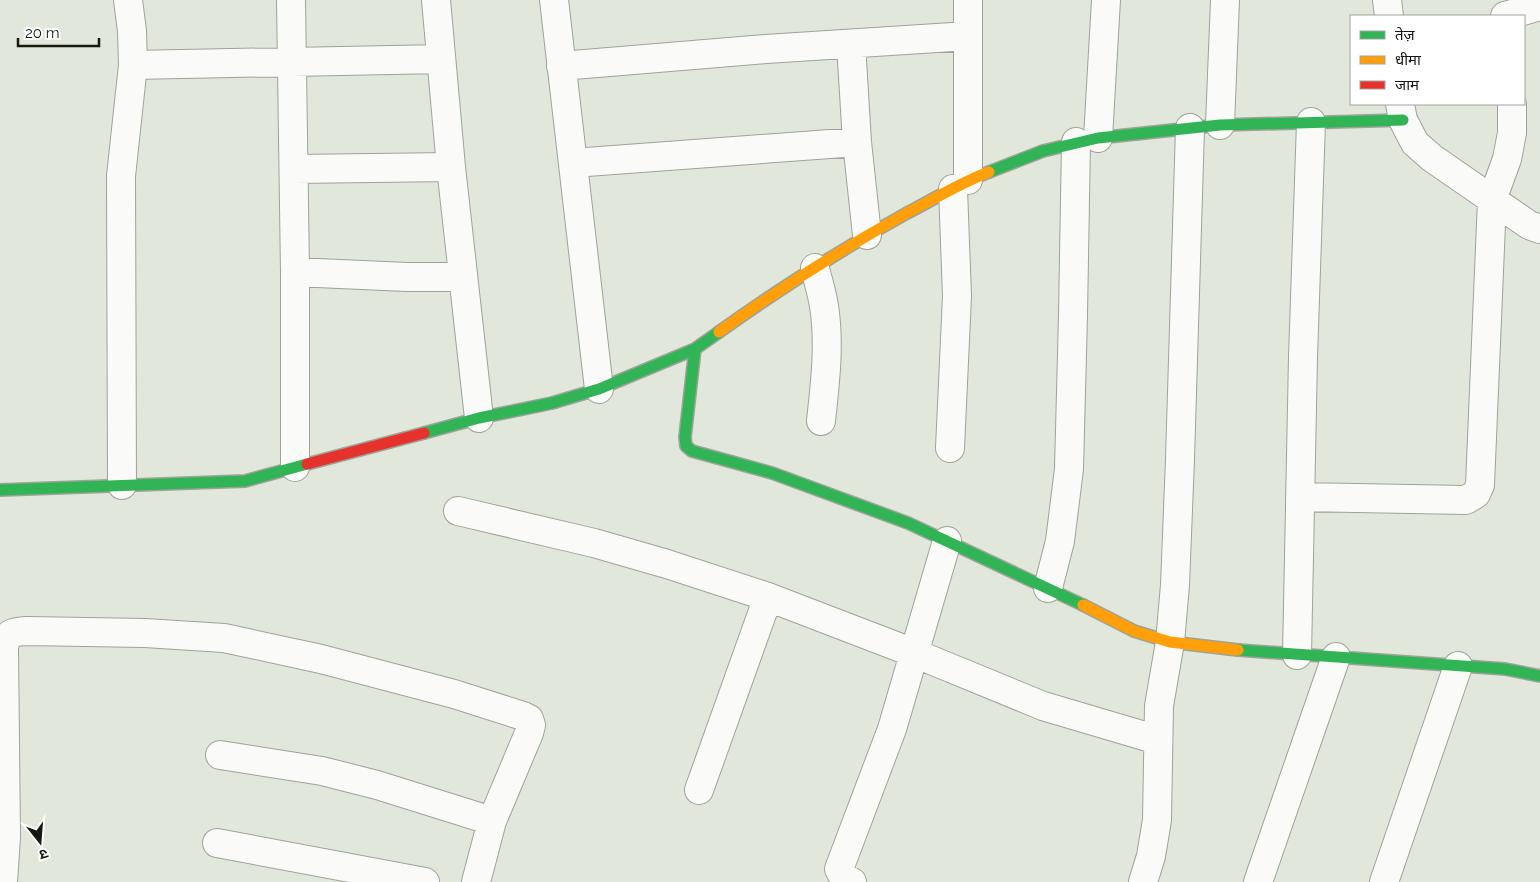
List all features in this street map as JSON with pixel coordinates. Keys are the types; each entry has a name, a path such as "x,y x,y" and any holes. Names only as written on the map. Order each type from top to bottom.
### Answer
{"street":[{"path":"122,485 121,176 133,65 132,31 128,0"},
{"path":"291,0 296,467"},
{"path":"436,0 451,167 479,418"},
{"path":"554,0 599,389"},
{"path":"950,448 968,0"},
{"path":"1048,588 1060,542 1069,469 1073,315 1087,140 1106,0"},
{"path":"1220,124 1225,0"},
{"path":"1387,0 1389,15"},
{"path":"1504,0 1505,15"},
{"path":"1508,15 1540,6"},
{"path":"561,66 968,36"},
{"path":"851,44 857,142 867,235"},
{"path":"133,65 441,59"},
{"path":"1300,497 1466,500 1476,494 1480,485 1492,200 1507,159 1512,133 1512,105"},
{"path":"0,490 245,481 479,418 552,403 599,389 695,349 759,303 867,235 961,185 1043,151 1087,140 1220,124 1311,122 1401,112 1416,143 1432,158 1529,225 1540,229"},
{"path":"1297,655 1311,122"},
{"path":"1144,882 1151,856 1157,820 1159,706 1170,642 1175,585 1190,128"},
{"path":"573,163 857,142"},
{"path":"294,169 451,167"},
{"path":"815,268 824,306 826,339 826,377 821,421"},
{"path":"295,272 407,277 463,277"},
{"path":"695,349 685,437 686,446 692,451 772,473 908,523 1048,588 1134,631 1170,642 1260,652 1505,669 1540,676"},
{"path":"458,511 594,543 668,564 768,597 914,653 1043,706 1158,740"},
{"path":"852,882 843,877 838,870 892,729 947,541"},
{"path":"699,790 768,597"},
{"path":"4,882 4,648 6,639 10,634 16,632 145,634 224,638 321,659 454,694 529,719 531,725 529,734 492,821 476,882"},
{"path":"1258,882 1336,657"},
{"path":"1384,882 1458,666"},
{"path":"220,755 322,771 492,821"},
{"path":"217,843 425,882"}],"traffic: fast":[{"path":"989,172 1043,151 1098,138 1220,125 1403,120"},
{"path":"424,433 479,418 552,403 599,389 695,349 719,332"},
{"path":"695,349 685,437 686,446 692,451 772,473 908,523 1083,605"},
{"path":"0,490 245,481 307,464"},
{"path":"1238,650 1505,669 1540,676"}],"traffic: slow":[{"path":"719,332 835,255 947,191 989,172"},
{"path":"1083,605 1134,631 1170,642 1238,650"}],"traffic: jam":[{"path":"307,464 424,433"}]}
